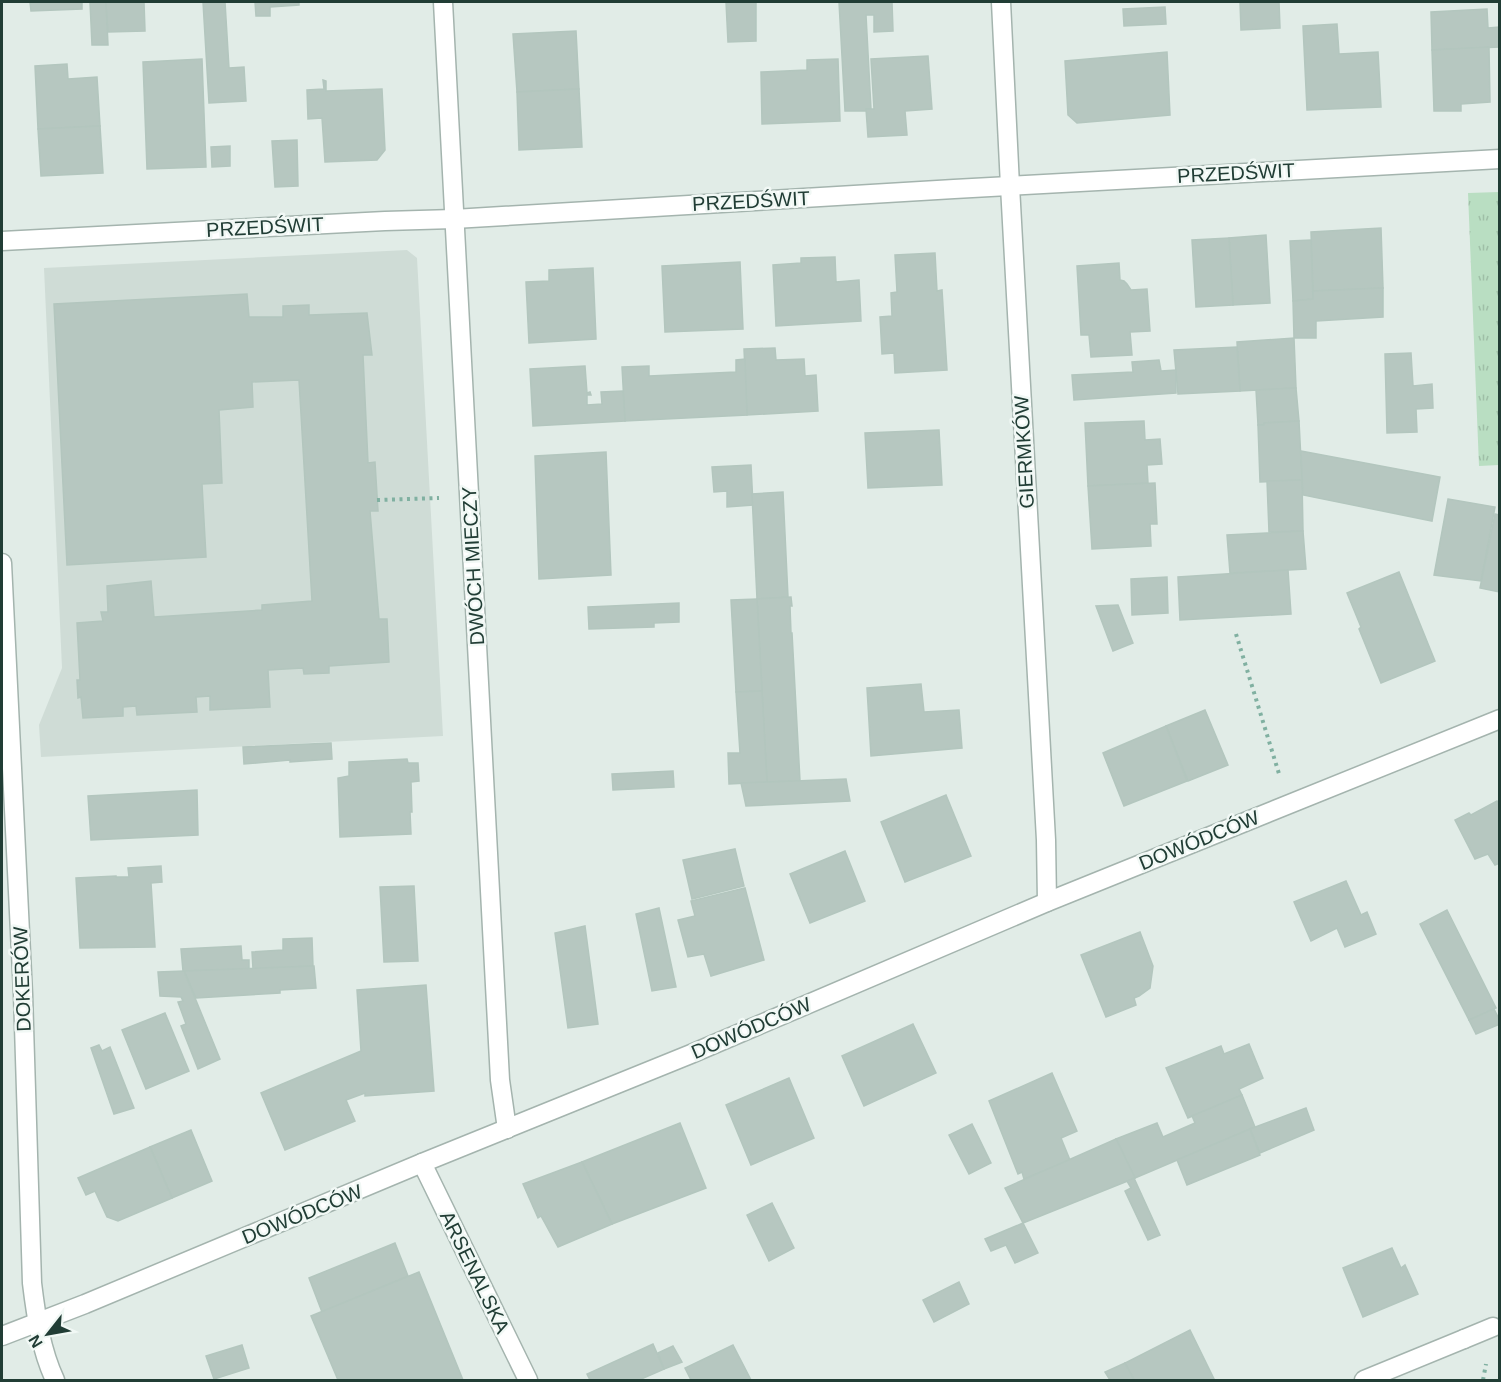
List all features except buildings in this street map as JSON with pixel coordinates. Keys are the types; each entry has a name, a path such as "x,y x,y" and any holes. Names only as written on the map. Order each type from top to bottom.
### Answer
{"street":[{"name":"DWÓCH MIECZY","path":"443,2 500,1080 507,1129"},
{"name":"GIERMKÓW","path":"1001,2 1046,840 1047,902"},
{"name":"PRZEDŚWIT","path":"2,241 454,219 1500,159"},
{"name":"DOKERÓW","path":"2,563 23,993 32,1283 37,1322 55,1380"},
{"name":"DOWÓDCÓW","path":"2,1336 690,1054 1047,902 1500,719"},
{"name":"ARSENALSKA","path":"422,1163 528,1380"},
{"path":"1364,1380 1493,1327"}],"path":[{"path":"377,500 440,498"},
{"path":"1236,634 1279,774"}],"shaded area":[{"path":"407,250 417,258 443,736 41,757 39,725 62,668 44,268"}],"green space":[{"path":"1499,192 1499,465 1479,466 1468,193"}]}
